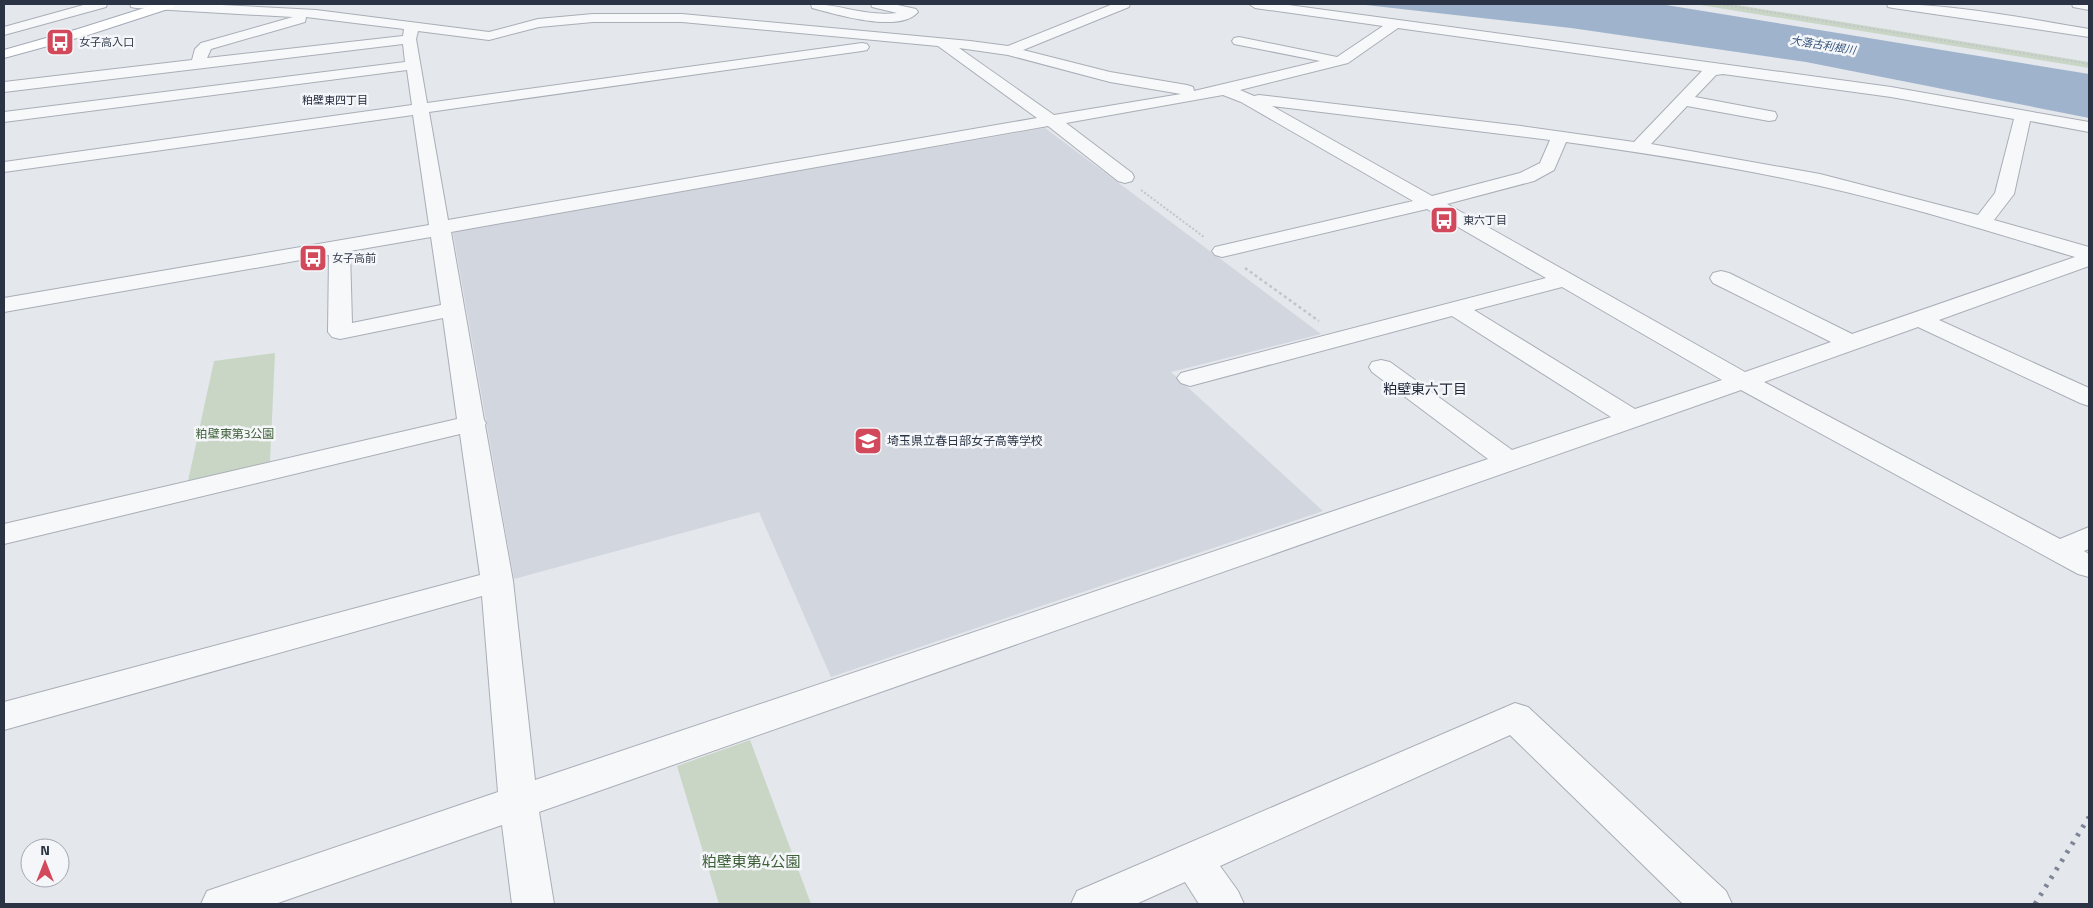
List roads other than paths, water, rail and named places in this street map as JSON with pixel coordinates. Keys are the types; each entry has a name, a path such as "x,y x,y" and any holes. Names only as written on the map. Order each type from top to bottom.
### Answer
{"main road":[{"path":"4,54 83,32 166,4"}],"street":[{"path":"4,31 101,4"},
{"path":"136,4 166,4 316,14 410,32 489,36 538,23 592,18 673,18 941,42 1009,51 1110,77 1215,92 1247,99 1560,136 1725,161 1863,190 2089,254"},
{"path":"800,10 820,4 869,18 905,15 912,12 877,4"},
{"path":"1009,51 1124,4"},
{"path":"1255,4 1721,70 1891,92 2089,127"},
{"path":"1893,4 2089,33"},
{"path":"1938,10 1951,4"},
{"path":"2078,4 2089,6"},
{"path":"587,5 641,10 673,18"},
{"path":"198,64 202,49 206,46 316,14"},
{"path":"750,25 784,15"},
{"path":"4,305 1215,92 1338,61 1396,23"},
{"path":"4,87 198,64 410,32"},
{"path":"410,32 413,65 473,423 497,581 518,801 534,904"},
{"path":"4,168 906,40"},
{"path":"1239,41 1338,61"},
{"path":"941,42 1053,122 1125,177"},
{"path":"4,117 413,65"},
{"path":"1639,148 1710,71 1721,70"},
{"path":"1247,99 1743,381 2089,567"},
{"path":"1683,100 1768,116"},
{"path":"1982,223 2004,194 2023,114"},
{"path":"1222,251 1430,203 1527,177 1548,166 1560,136"},
{"path":"340,246 340,332 453,309"},
{"path":"222,904 1743,381 2089,260"},
{"path":"1721,278 1851,343"},
{"path":"1190,378 1563,280"},
{"path":"1455,308 1632,419"},
{"path":"1919,320 2089,398"},
{"path":"1381,367 1510,461"},
{"path":"4,534 473,423"},
{"path":"2058,551 2089,537"},
{"path":"4,716 497,581"},
{"path":"1092,904 1515,717 1712,904"},
{"path":"1193,860 1223,904"}],"water":[{"name":"大落古利根川","path":"1357,4 1660,4 2089,74 2089,118 1806,62 1571,28"}],"railway":[{"path":"2035,904 2089,817"}],"place":[{"name":"女子高入口","path":"60,42"},
{"name":"東六丁目","path":"1444,220"},
{"name":"女子高前","path":"313,258"},
{"name":"埼玉県立春日部女子高等学校","path":"868,441"}],"district":[{"name":"粕壁東四丁目","path":"335,100"},
{"name":"粕壁東六丁目","path":"1425,389"}],"park label":[{"name":"粕壁東第3公園","path":"235,434"},
{"name":"粕壁東第4公園","path":"751,862"}]}
